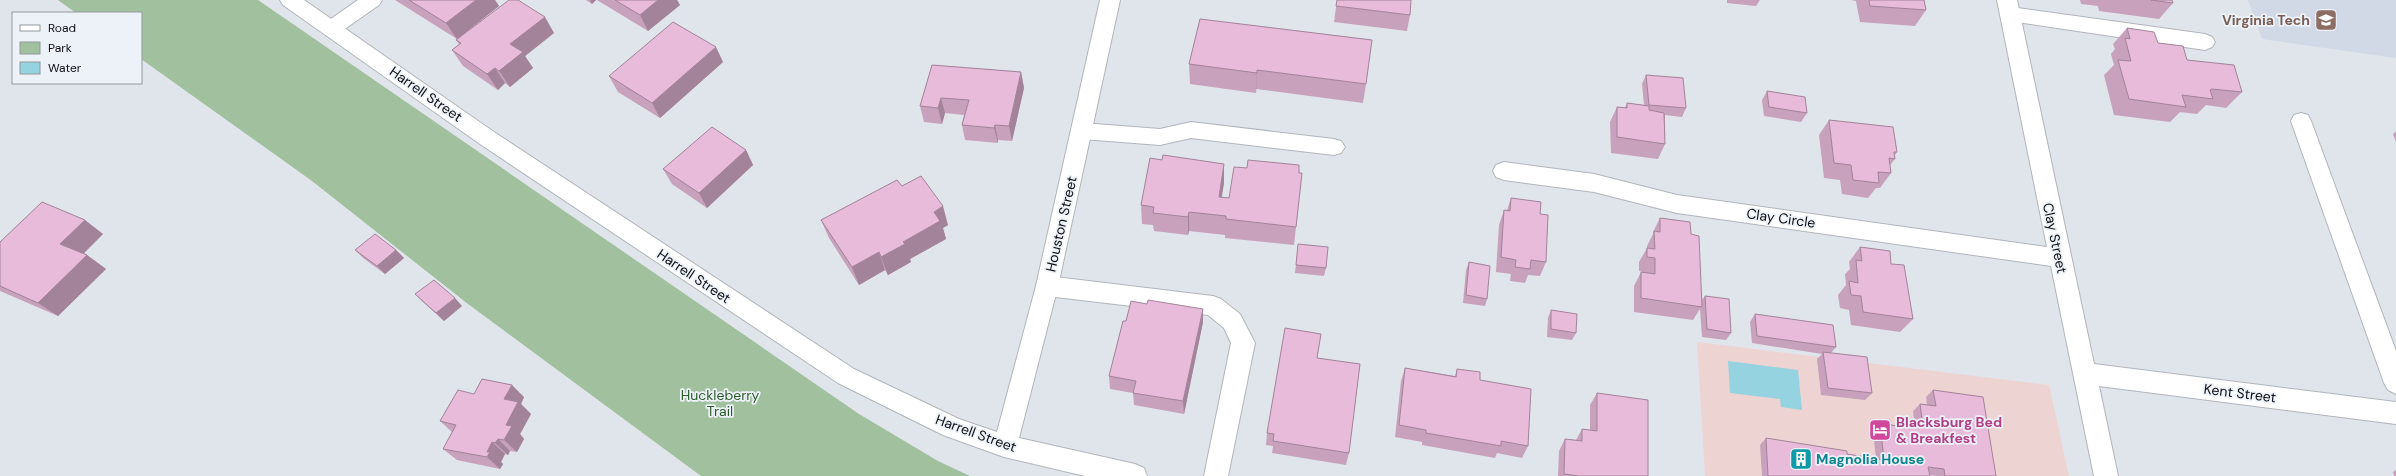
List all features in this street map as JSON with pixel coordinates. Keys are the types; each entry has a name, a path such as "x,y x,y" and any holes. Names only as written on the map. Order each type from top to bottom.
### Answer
{"street":[{"name":"Harrell Street","path":"290,0 487,138 846,376 952,427 1004,446 1135,476"},
{"path":"332,28 372,0"},
{"name":"Houston Street","path":"1004,446 1015,413 1047,286 1110,0"},
{"path":"2008,7 2205,42"},
{"name":"Clay Street","path":"2008,7 2083,373 2106,476"},
{"path":"2301,121 2396,383"},
{"path":"1082,130 1160,137 1191,130 1334,147"},
{"name":"Clay Circle","path":"1504,171 1594,183 1677,204 2059,258"},
{"path":"1047,286 1213,306 1232,321 1243,343 1216,476"},
{"name":"Kent Street","path":"2083,373 2396,413"}],"shaded area":[{"name":"Virginia Tech","path":"2248,0 2396,0 2396,58 2262,39"},
{"name":"Blacksburg Bed & Breakfest","path":"1697,342 2049,385 2069,476 1705,476"}],"green space":[{"name":"Huckleberry Trail","path":"58,0 258,0 859,414 938,461 970,476 701,476 468,304 312,181 142,60 142,12 75,12"}],"water":[{"path":"1728,361 1798,370 1802,410 1781,407 1780,399 1730,393"}],"building":[{"path":"409,0 476,0 446,23"},
{"path":"509,0 518,0 545,17 510,44 523,52 499,71 495,68 487,74 452,50 461,43 456,40"},
{"path":"615,0 658,0 640,15"},
{"path":"1337,0 1411,0 1410,15 1336,6"},
{"path":"1869,0 1924,0 1926,10 1870,6"},
{"path":"2151,0 2172,0 2173,3"},
{"path":"1200,19 1372,40 1366,84 1257,70 1257,73 1189,64"},
{"path":"673,22 716,47 652,103 609,76"},
{"path":"2127,28 2154,32 2158,43 2183,46 2187,60 2234,65 2242,92 2212,89 2210,90 2213,99 2182,95 2186,107 2129,99 2118,60 2131,61 2125,38 2130,39"},
{"path":"932,65 1021,72 1009,126 995,125 994,128 962,125 969,100 941,98 938,108 920,106"},
{"path":"1646,75 1683,78 1686,108 1649,105"},
{"path":"1767,91 1805,97 1807,113 1769,107"},
{"path":"1627,103 1649,106 1649,110 1664,113 1665,144 1617,137 1617,107 1627,108"},
{"path":"1829,120 1893,127 1897,152 1894,152 1895,159 1889,158 1891,173 1878,172 1879,183 1853,180 1851,165 1834,163"},
{"path":"712,127 746,150 699,193 663,169"},
{"path":"1163,155 1224,164 1219,197 1229,198 1234,167 1247,168 1248,160 1299,165 1299,173 1302,173 1296,227 1226,219 1226,216 1189,212 1188,217 1153,213 1154,207 1141,205 1150,158 1162,160"},
{"path":"921,176 943,206 934,212 940,221 903,242 905,244 881,257 879,252 852,267 821,220 897,180 902,186"},
{"path":"1511,198 1541,202 1540,214 1548,215 1546,262 1531,260 1530,269 1515,267 1516,260 1501,257 1504,210 1510,211"},
{"path":"42,202 85,220 60,244 87,255 38,303 0,286 0,242"},
{"path":"1660,218 1690,222 1691,234 1699,236 1702,307 1641,298 1641,272 1655,274 1655,258 1647,257 1647,248 1655,249 1654,231 1660,232"},
{"path":"375,234 396,250 377,266 355,250"},
{"path":"1298,244 1328,247 1326,268 1296,265"},
{"path":"1860,247 1890,251 1891,264 1904,265 1913,319 1863,312 1861,296 1851,295 1849,281 1858,283 1856,260 1862,261"},
{"path":"1469,262 1490,266 1487,299 1466,295"},
{"path":"434,280 455,298 436,313 415,294"},
{"path":"1705,296 1729,299 1731,333 1707,329"},
{"path":"1148,300 1203,309 1183,401 1133,393 1136,381 1109,376 1123,321 1126,321 1131,301 1147,304"},
{"path":"1551,310 1577,314 1576,333 1551,329"},
{"path":"1755,314 1833,325 1836,347 1757,336"},
{"path":"1285,328 1321,334 1317,358 1360,364 1349,453 1273,441 1274,434 1267,433"},
{"path":"1823,352 1867,357 1872,393 1828,388"},
{"path":"1405,368 1456,377 1457,369 1480,372 1480,380 1531,389 1528,446 1501,441 1501,446 1426,433 1426,430 1399,425"},
{"path":"482,379 512,385 504,399 518,402 506,425 512,426 504,440 498,439 495,443 492,442 487,452 490,452 487,457 443,449 456,425 440,421 458,390 474,394"},
{"path":"1933,390 1983,397 1996,476 1945,476 1944,469 1928,467 1930,476 1768,476 1766,438 1847,451 1847,454 1884,460 1880,423 1909,428 1909,425 1923,427 1920,404 1936,406"},
{"path":"1597,393 1648,400 1648,476 1579,476 1564,474 1565,439 1582,441 1582,429 1597,431"}],"place":[{"name":"Virginia Tech","path":"2326,20"},
{"name":"Blacksburg Bed & Breakfest","path":"1880,430"},
{"name":"Magnolia House","path":"1801,459"}]}
